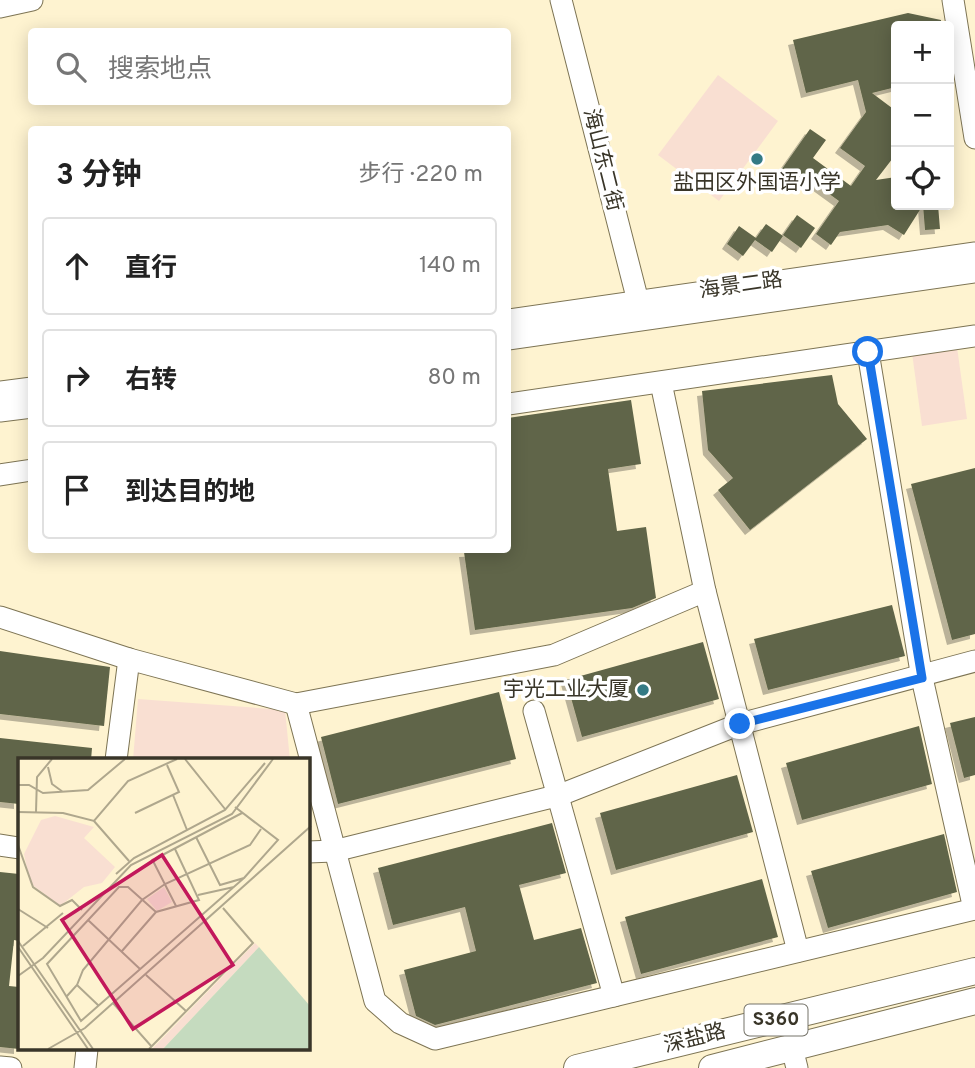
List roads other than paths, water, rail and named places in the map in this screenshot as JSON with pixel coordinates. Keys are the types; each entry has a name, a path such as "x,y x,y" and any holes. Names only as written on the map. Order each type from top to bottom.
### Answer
{"main road":[{"name":"深盐路","path":"577,1068 975,971"},
{"name":"深盐路","path":"712,1068 795,1058 975,1001"}],"street":[{"path":"0,7 32,0"},
{"name":"海山东二街","path":"561,0 641,310"},
{"path":"953,0 975,138"},
{"name":"海景二路","path":"511,338 641,310 975,253"},
{"name":"海景二路","path":"511,320 641,310 975,272"},
{"path":"511,404 975,336"},
{"path":"310,758 374,1001 400,1023 435,1039 974,909 922,678 868,352"},
{"path":"660,383 705,591 799,951"},
{"path":"0,392 28,388"},
{"path":"0,411 28,408"},
{"path":"0,475 28,471"},
{"path":"0,617 129,659 296,704 554,655 705,591"},
{"path":"116,758 129,659"},
{"path":"310,852 334,851 560,795 740,724 922,678 975,661"},
{"path":"296,704 310,758"},
{"path":"534,711 560,795 614,996"},
{"path":"0,845 18,848"},
{"path":"85,1068 87,1050"},
{"path":"0,1067 11,1068"}],"place":[{"name":"盐田区外国语小学","path":"757,159"},
{"name":"宇光工业大厦","path":"643,690"}]}
